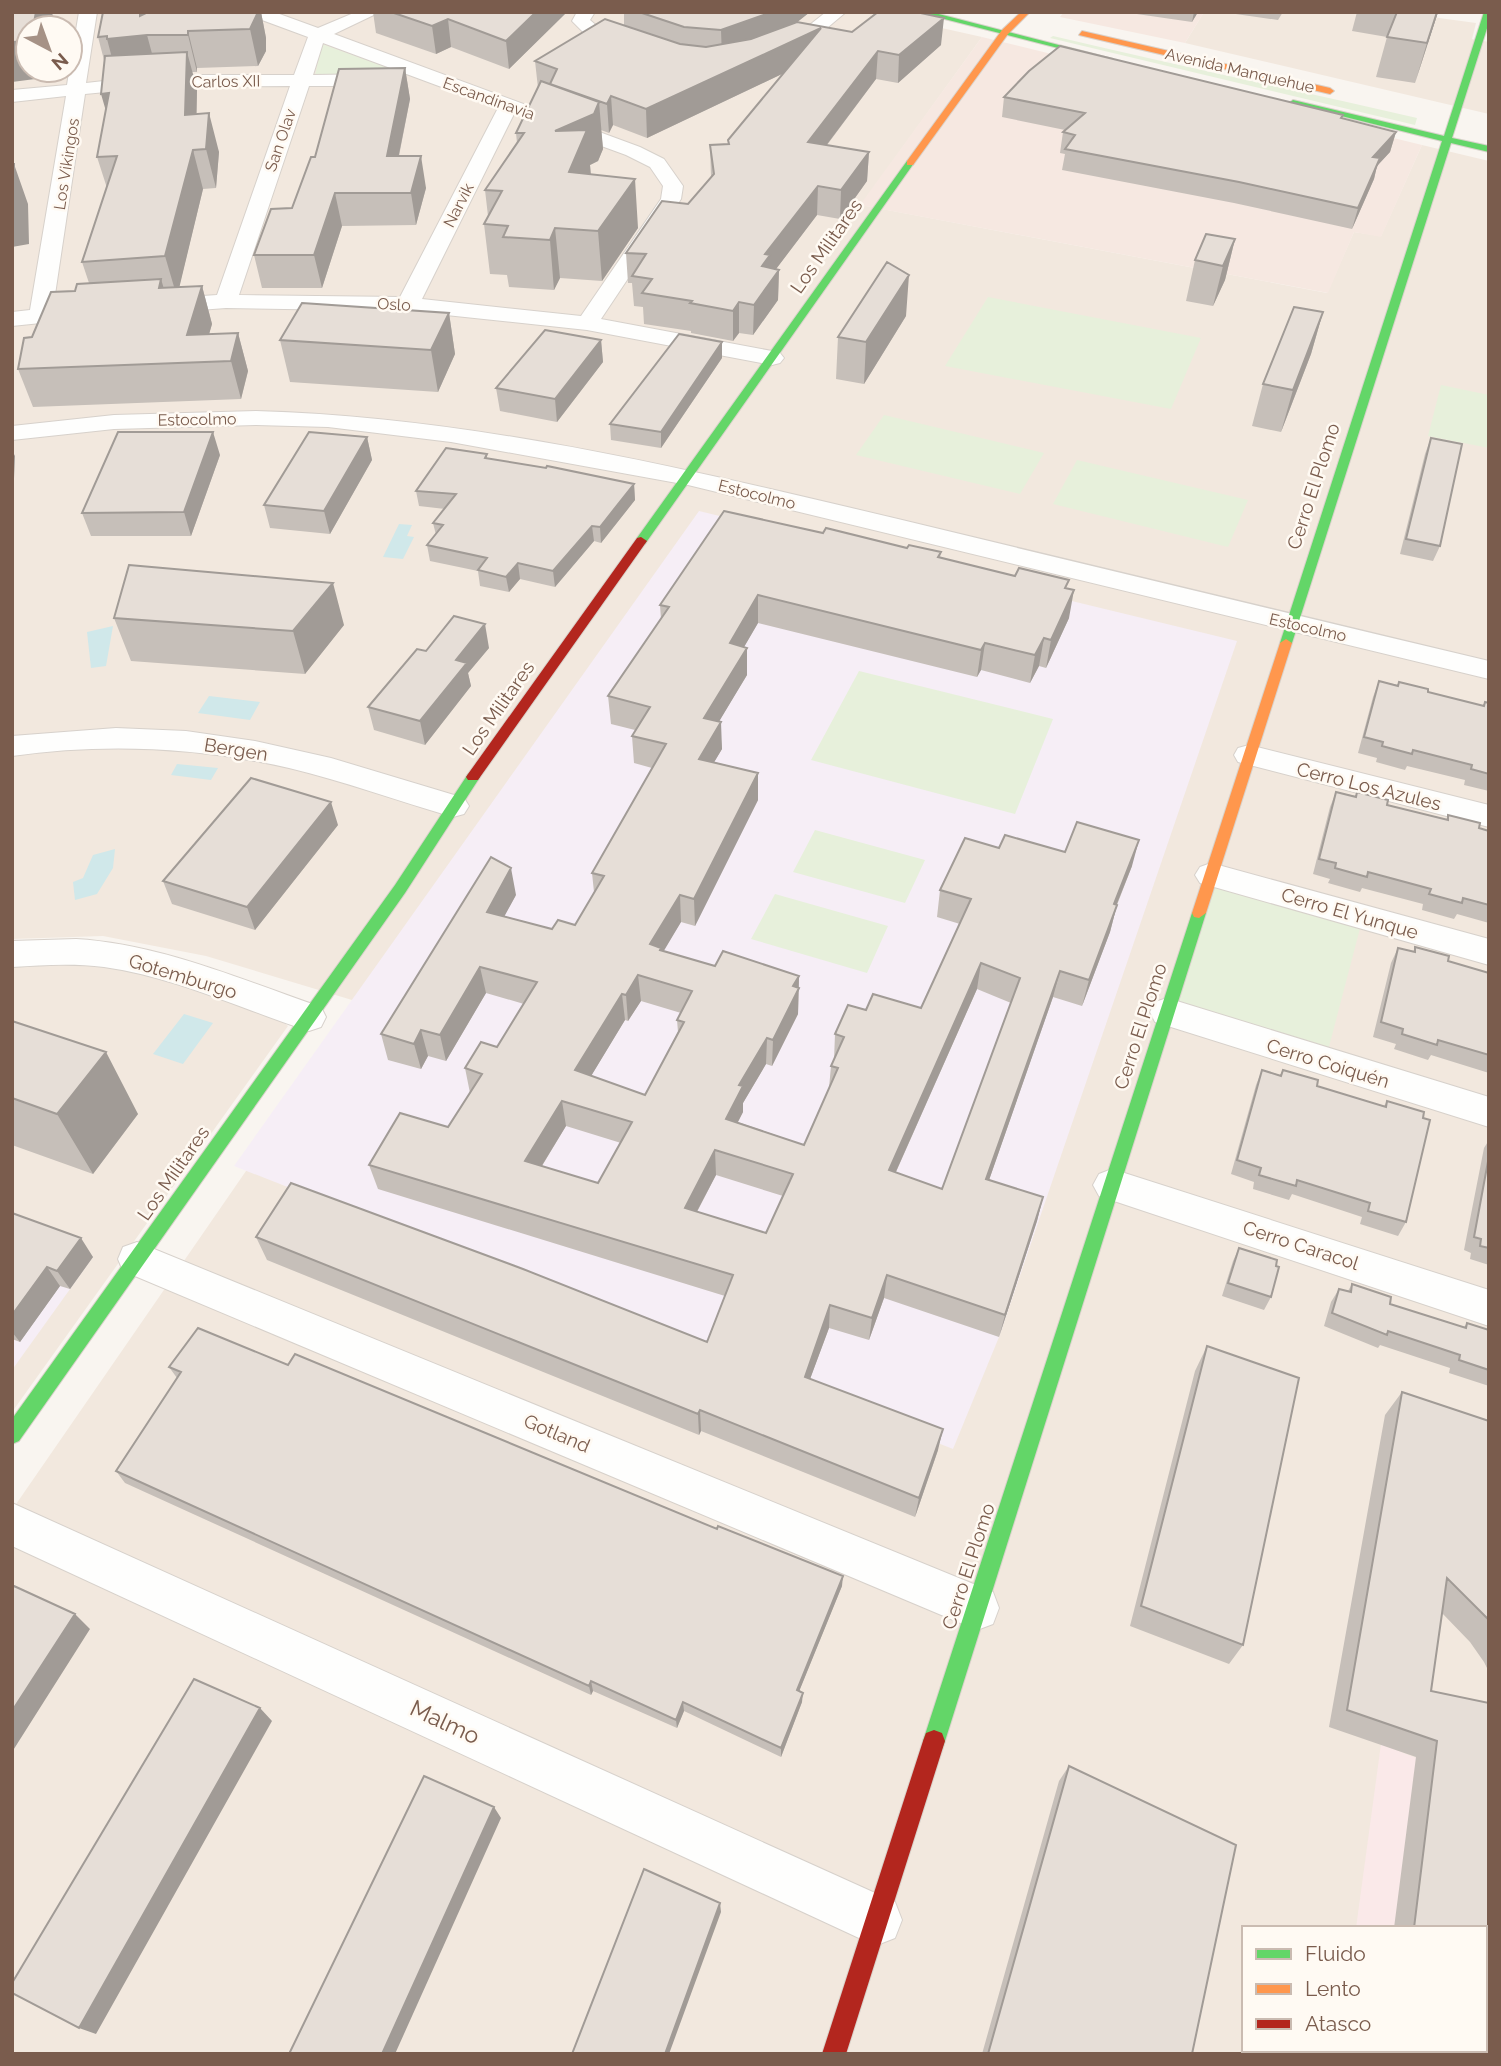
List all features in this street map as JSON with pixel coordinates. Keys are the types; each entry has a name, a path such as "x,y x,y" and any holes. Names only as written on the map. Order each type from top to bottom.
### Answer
{"main road":[{"path":"921,12 1129,64"},
{"name":"Cerro El Plomo","path":"834,2054 1488,12"},
{"path":"999,14 1022,15 1039,23"},
{"name":"Los Militares","path":"12,1435 400,889 453,806 1004,32 1022,15"},
{"name":"Avenida Manquehue","path":"1072,31 1348,95"},
{"name":"Avenida Manquehue","path":"1278,99 1489,149"}],"street":[{"name":"Los Vikingos","path":"41,315 88,12"},
{"name":"Escandinavia","path":"257,12 646,156 662,168 673,186 671,200 587,323"},
{"path":"317,35 371,12"},
{"path":"586,12 581,21 587,28 650,51"},
{"path":"760,53 808,34 837,12"},
{"name":"San Olav","path":"226,301 317,35"},
{"name":"Carlos XII","path":"12,96 157,81 440,79"},
{"name":"Narvik","path":"408,304 509,105"},
{"name":"Oslo","path":"134,308 226,301 408,304 587,323 772,358"},
{"path":"12,319 107,310"},
{"name":"Estocolmo","path":"12,433 114,422 192,418 328,420 451,435 688,477 1489,670"},
{"name":"Bergen","path":"12,746 46,740 98,738 212,744 314,764 453,806"},
{"name":"Cerro Los Azules","path":"1249,755 1489,817"},
{"name":"Cerro El Yunque","path":"1211,875 1489,952"},
{"name":"Gotemburgo","path":"12,954 52,952 114,956 156,965 309,1017"},
{"name":"Cerro Coiquén","path":"1167,1012 1489,1112"},
{"name":"Cerro Caracol","path":"1112,1185 1489,1308"},
{"name":"Gotland","path":"137,1259 977,1608"},
{"name":"Malmo","path":"12,1524 877,1920"}],"shaded area":[{"path":"12,12 870,12 982,37 861,205 1327,293 1354,232 1381,236 1422,145 1489,161 1489,2054 12,2054 12,1510 362,1003 206,956 103,936 12,939"},
{"path":"1064,12 1204,12 1185,43 1060,17"},
{"path":"1204,12 1395,12 1476,23 1472,39 1489,42 1489,114 1185,43"},
{"path":"982,37 1422,145 1381,237 1354,232 1328,293 860,205"},
{"path":"699,511 1237,641 999,1337 953,1449 234,1166"},
{"path":"12,963 113,964 161,976 281,1020 288,1026 12,1412"},
{"path":"12,1227 93,1257 12,1370"},
{"path":"1381,1744 1489,1787 1489,2054 1481,2052 1487,2052 1487,1926 1356,1926"}],"green space":[{"path":"1053,36 1417,118 1415,125 1050,38"},
{"path":"322,44 408,75 315,75"},
{"path":"988,297 1201,338 1171,409 945,366"},
{"path":"1441,385 1489,395 1489,448 1428,436"},
{"path":"884,415 1044,453 1020,494 856,455"},
{"path":"1077,460 1248,500 1228,547 1053,504"},
{"path":"859,671 1053,719 1015,814 811,760"},
{"path":"815,830 925,860 905,903 793,872"},
{"path":"1211,875 1363,917 1325,1062 1167,1012"},
{"path":"775,894 888,926 867,973 751,939"}],"water":[{"path":"399,524 412,525 407,536 414,537 403,559 383,557"},
{"path":"113,626 106,666 91,668 87,632"},
{"path":"209,696 260,702 250,720 198,713"},
{"path":"177,764 218,768 211,780 171,775"},
{"path":"115,849 113,868 97,894 75,900 73,882 83,878 93,855"},
{"path":"184,1014 213,1023 183,1064 153,1054"}],"building":[{"path":"12,12 36,12 14,14 12,42"},
{"path":"103,12 140,12 140,16 148,12 258,12 250,29 188,31 188,35 107,39 107,36 98,37"},
{"path":"391,12 536,12 506,41 448,19 432,26"},
{"path":"639,12 772,12 721,30 684,27"},
{"path":"878,12 916,12 944,18 899,55 878,51 808,142 869,152 841,190 818,186 765,254 770,255 762,266 779,270 754,305 739,302 733,311 642,293 652,279 632,276 646,254 626,253 662,201 688,204 714,174 710,145 729,144 728,140 821,28 646,109 611,96 607,104 550,84 557,69 535,61 605,19 680,44 706,47 751,39 797,22 852,32"},
{"path":"1397,12 1437,12 1427,43 1387,37"},
{"path":"1060,46 1343,115 1341,118 1396,132 1373,157 1380,158 1358,208 1065,149 1075,135 1063,132 1085,113 1004,97 1029,71"},
{"path":"187,52 185,115 209,113 206,149 193,150 165,256 82,262 117,156 97,157 109,93 101,94 105,56"},
{"path":"405,68 387,156 421,156 411,193 335,193 314,255 254,255 271,209 292,208 311,157 315,157 339,69"},
{"path":"541,81 599,102 594,114 555,131 587,130 569,172 635,179 598,231 555,228 550,240 503,237 508,226 484,224 502,191 485,190 524,133 516,133"},
{"path":"14,164 14,204 12,204"},
{"path":"1206,234 1235,239 1223,266 1195,260"},
{"path":"887,262 909,275 866,342 838,337"},
{"path":"161,279 159,288 202,286 187,335 238,333 231,361 18,369 24,338 32,337 51,292 75,291 77,284"},
{"path":"302,303 449,313 431,350 280,340"},
{"path":"1294,307 1323,312 1293,390 1263,384"},
{"path":"545,330 601,340 555,399 496,388"},
{"path":"679,334 722,342 661,432 610,424"},
{"path":"118,432 213,432 184,512 82,513"},
{"path":"309,432 367,437 324,511 264,505"},
{"path":"1431,438 1462,444 1440,546 1406,539"},
{"path":"446,448 487,454 485,458 546,468 547,466 634,484 600,527 592,526 553,571 518,563 506,577 478,570 487,558 427,545 443,525 433,523 456,494 416,491"},
{"path":"724,511 823,533 826,528 907,548 909,545 941,552 938,557 1015,576 1019,568 1069,580 1065,588 1074,590 1051,640 1044,638 1035,655 985,643 981,650 758,595 730,643 747,648 704,718 721,722 699,759 758,773 694,899 680,895 650,944 661,948 660,950 715,966 723,951 799,976 793,986 799,988 773,1040 767,1038 739,1085 743,1086 726,1119 804,1145 838,1068 831,1066 844,1037 835,1034 848,1005 866,1010 873,994 921,1008 971,899 940,890 965,838 999,848 1005,835 1065,852 1077,822 1139,840 1089,980 1060,971 986,1179 1043,1197 1005,1315 887,1275 872,1318 830,1305 805,1377 943,1429 919,1498 700,1410 698,1414 256,1237 291,1183 523,1269 707,1342 733,1275 369,1165 400,1113 448,1127 482,1074 465,1068 481,1042 497,1047 537,982 480,967 440,1035 421,1030 414,1044 381,1034 491,857 511,868 487,912 552,929 558,920 575,925 604,876 592,873 666,744 632,736 650,707 608,696 669,607 660,605","holes":["981,963 1020,978 942,1189 889,1170","638,975 692,991 677,1020 684,1022 645,1095 575,1070 622,994 626,995","562,1101 632,1122 598,1183 525,1161","715,1150 793,1174 766,1233 685,1208"]},
{"path":"129,565 333,583 293,631 114,618"},
{"path":"454,616 485,624 456,660 467,663 420,721 368,707 417,649 426,651"},
{"path":"1379,681 1398,686 1399,682 1484,706 1485,702 1489,703 1489,774 1471,769 1472,765 1413,750 1412,754 1382,746 1383,742 1364,737"},
{"path":"251,778 331,802 247,907 163,881"},
{"path":"1336,792 1356,797 1357,792 1388,800 1387,805 1448,820 1448,815 1480,823 1479,828 1489,831 1489,905 1463,898 1462,903 1429,894 1431,889 1368,872 1367,877 1335,868 1336,863 1319,859"},
{"path":"1415,947 1449,956 1448,961 1489,973 1489,1055 1438,1040 1437,1045 1402,1034 1403,1029 1381,1022 1398,948 1415,952"},
{"path":"12,1021 106,1052 57,1114 12,1098"},
{"path":"1262,1070 1281,1076 1283,1070 1318,1080 1317,1086 1386,1107 1387,1101 1424,1112 1423,1118 1430,1120 1406,1222 1368,1211 1370,1203 1297,1180 1296,1186 1259,1175 1261,1168 1237,1160"},
{"path":"1489,1156 1489,1248 1480,1246 1481,1239 1474,1237"},
{"path":"12,1213 81,1238 57,1271 47,1267 12,1315"},
{"path":"1239,1248 1277,1260 1276,1266 1279,1267 1271,1297 1228,1283"},
{"path":"1352,1284 1391,1297 1390,1304 1466,1328 1467,1323 1489,1330 1489,1370 1459,1360 1460,1355 1388,1331 1387,1335 1332,1313 1339,1289 1351,1292"},
{"path":"198,1328 288,1365 295,1354 717,1529 718,1526 843,1576 797,1690 803,1693 781,1748 683,1702 676,1720 591,1681 589,1686 116,1471 181,1372 169,1367"},
{"path":"1207,1346 1299,1378 1243,1645 1141,1606"},
{"path":"1402,1392 1489,1421 1489,1620 1447,1578 1431,1691 1489,1703 1489,1989 1487,1926 1414,1926 1437,1741 1347,1710"},
{"path":"14,1586 75,1614 12,1711 12,1589"},
{"path":"194,1679 260,1708 79,2028 12,1993 12,1983"},
{"path":"1069,1766 1236,1845 1192,2054 988,2054"},
{"path":"424,1776 494,1807 382,2054 289,2054"},
{"path":"644,1869 720,1903 665,2054 572,2054"}],"traffic: fast":[{"path":"921,12 1109,59"},
{"path":"1286,643 1488,12"},
{"path":"1293,103 1489,149"},
{"path":"641,541 910,163"},
{"path":"12,1435 400,889 473,777"},
{"path":"934,1741 1199,913"}],"traffic: slow":[{"path":"910,163 1005,32 1026,12"},
{"path":"1082,33 1330,91"},
{"path":"1199,913 1286,643"}],"traffic: jam":[{"path":"473,777 641,541"},
{"path":"834,2054 934,1741"}]}
